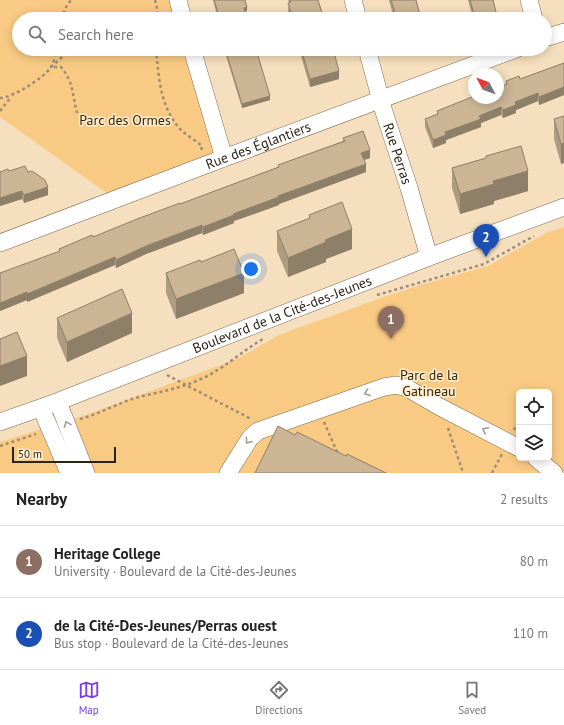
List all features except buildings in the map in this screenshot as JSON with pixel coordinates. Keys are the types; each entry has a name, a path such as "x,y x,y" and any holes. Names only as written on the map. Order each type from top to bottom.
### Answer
{"street":[{"path":"178,0 181,12"},
{"path":"353,0 356,12"},
{"path":"528,0 532,12"},
{"path":"552,36 564,32"},
{"path":"194,56 224,158"},
{"name":"Rue Perras","path":"369,56 429,257"},
{"name":"Rue des Églantiers","path":"0,243 497,56"},
{"name":"Boulevard de la Cité-des-Jeunes","path":"0,422 58,402 429,257 564,207"},
{"path":"228,473 250,438 258,431 384,387 396,385 407,388 516,446"},
{"path":"58,402 86,473"},
{"path":"41,408 49,430 69,473"},
{"path":"540,461 554,473"}],"path":[{"path":"64,12 72,0"},
{"path":"154,0 157,8 157,12"},
{"path":"51,67 53,56"},
{"path":"0,98 8,97 32,83 63,56"},
{"path":"157,56 159,77 165,106 182,131 202,146 201,152"},
{"path":"51,67 61,67 69,76 77,113"},
{"path":"0,110 12,95"},
{"path":"377,295 484,264 537,234"},
{"path":"66,424 130,400 187,386 225,365 247,348 265,338"},
{"path":"440,407 464,473"},
{"path":"318,410 340,458"},
{"path":"0,446 49,430"}],"green space":[{"name":"Parc des Ormes","path":"0,0 178,0 181,12 12,12 12,56 194,56 224,158 115,199 0,117"},
{"name":"Parc de la Gatineau","path":"564,227 564,473 0,473 0,442 83,416 237,359 279,335 389,295 488,266 546,233"}],"place":[{"name":"de la Cité-Des-Jeunes/Perras ouest","path":"486,257"},
{"name":"Heritage College","path":"391,339"}]}
